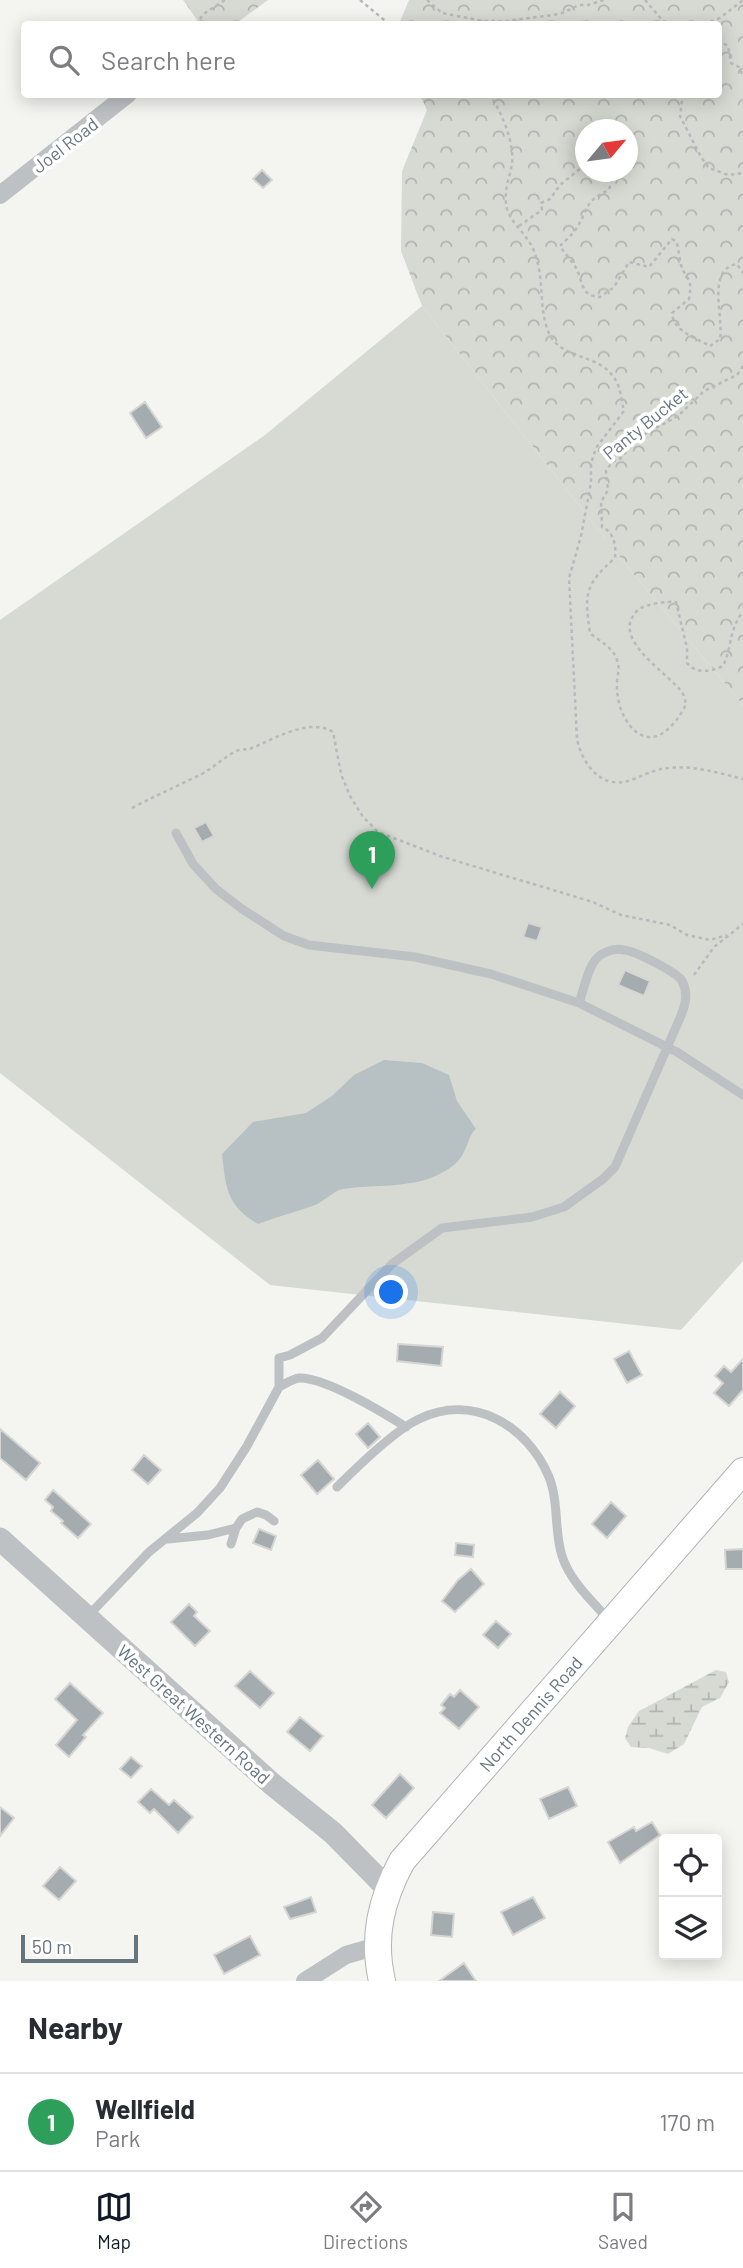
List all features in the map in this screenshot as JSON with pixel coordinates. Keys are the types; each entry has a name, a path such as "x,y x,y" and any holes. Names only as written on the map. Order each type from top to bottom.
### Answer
{"main road":[{"name":"North Dennis Road","path":"382,1981 377,1946 380,1916 388,1889 402,1861 743,1471"}],"street":[{"name":"Joel Road","path":"0,195 123,98"},
{"name":"West Great Western Road","path":"0,1539 272,1784 333,1833 388,1889"},
{"path":"305,1981 346,1955 377,1946"}],"lane":[{"path":"176,833 193,864 216,889 284,936 309,945 415,957 471,969 579,1003 668,1048 743,1096"},
{"path":"87,1617 149,1552 197,1513 219,1489 247,1446 279,1387 279,1358 322,1338 392,1264 442,1228 532,1217 564,1207 615,1167 668,1048 686,1002 685,990 676,974 627,950 610,950 594,962 579,1003"},
{"path":"279,1387 296,1378 309,1379 365,1402 406,1427"},
{"path":"337,1487 418,1419 451,1410 483,1412 512,1427 536,1451 550,1479 561,1554 568,1572 610,1621"},
{"path":"231,1544 236,1528 242,1520 257,1512 274,1521"},
{"path":"166,1539 208,1535 236,1528"}],"path":[{"path":"198,21 225,0"},
{"path":"360,0 385,21"},
{"path":"427,0 442,13 483,21 508,21 560,14 579,5 604,0"},
{"path":"645,0 663,21"},
{"path":"712,21 743,0"},
{"path":"722,42 728,46 731,63 739,67 743,76"},
{"path":"492,98 504,118 512,162 505,196 509,212 531,243 538,260 544,317 549,334 556,344 566,351 601,363 610,372 618,385 624,411 596,448 591,463 591,483 581,536 569,578 580,754 592,771 603,780 616,783 668,768 711,771 743,779"},
{"path":"682,98 680,116 709,169 728,175 743,173"},
{"path":"519,227 535,217 542,210 541,203 550,199 560,185 575,173"},
{"path":"611,182 609,190 599,194 586,206 576,230 560,246 577,270 582,289 593,297 600,298 614,287 629,262 649,267 672,239 678,246 683,269 690,277 691,286 689,299 672,313 672,320 679,329 710,346 720,338 723,326 718,285 724,270 737,264 743,273"},
{"name":"Panty Bucket","path":"743,366 737,375 704,391 678,416 645,434 606,471 608,490 601,502 602,527 608,530 613,538 615,558 594,578 586,594 588,619 590,633 612,650 617,658 617,684 622,715 637,733 649,737 659,735 673,725 686,704 683,693 643,654 631,630 630,622 635,613 643,607 676,602 687,649 687,663 692,669 702,671 723,666 728,655 734,622 743,612"},
{"path":"132,808 177,783 201,774 238,750 250,749 266,741 311,728 325,727 333,733 341,774 350,796 363,817 378,832 443,857 593,902 621,915 670,925 687,935 710,940 727,935"},
{"path":"685,990 714,947 743,924"}],"green space":[{"path":"183,0 268,0 239,21 198,21"},
{"path":"409,0 743,0 743,705 630,570 422,306 401,251 402,171 427,110 421,98 722,98 722,21 400,21"},
{"path":"422,306 630,570 743,705 743,1261 681,1330 270,1285 0,1073 0,620 265,435"},
{"path":"716,1670 726,1672 729,1682 720,1698 702,1707 684,1744 668,1754 649,1748 631,1747 625,1738 628,1727 639,1711"}],"shaded area":[{"path":"384,1060 422,1063 449,1075 457,1101 476,1129 459,1161 428,1179 343,1189 315,1205 258,1224 239,1210 227,1186 222,1154 253,1122 306,1113 332,1096 354,1075"}],"building":[{"path":"262,170 272,180 263,188 253,179"},
{"path":"145,402 162,427 146,438 130,413"},
{"path":"206,822 214,836 202,842 194,828"},
{"path":"528,923 542,927 537,941 523,937"},
{"path":"625,970 650,981 644,996 618,985"},
{"path":"398,1344 443,1347 441,1366 397,1361"},
{"path":"629,1351 642,1375 627,1383 614,1359"},
{"path":"743,1359 743,1390 729,1406 714,1393 723,1383 715,1376 724,1366 731,1372"},
{"path":"560,1392 575,1406 556,1428 540,1414"},
{"path":"368,1423 380,1437 368,1448 356,1434"},
{"path":"0,1429 40,1463 26,1480 0,1458"},
{"path":"144,1455 161,1470 148,1484 132,1470"},
{"path":"318,1460 334,1479 317,1494 301,1475"},
{"path":"53,1490 91,1524 78,1538 61,1523 63,1521 51,1511 53,1507 45,1500"},
{"path":"611,1502 626,1516 607,1538 592,1524"},
{"path":"259,1529 276,1536 271,1550 253,1543"},
{"path":"456,1543 474,1545 473,1557 455,1555"},
{"path":"743,1549 743,1569 726,1569 725,1550"},
{"path":"471,1569 484,1584 455,1612 442,1601 458,1580"},
{"path":"189,1604 197,1612 194,1616 210,1631 195,1646 171,1622"},
{"path":"496,1621 511,1634 498,1648 483,1635"},
{"path":"250,1671 274,1693 260,1708 235,1686"},
{"path":"70,1683 103,1713 83,1735 86,1737 69,1757 56,1745 77,1720 55,1699"},
{"path":"460,1690 479,1707 459,1729 440,1713 445,1708 441,1705 450,1694 454,1697"},
{"path":"300,1717 323,1736 310,1751 287,1732"},
{"path":"131,1757 142,1766 131,1778 120,1769"},
{"path":"400,1774 414,1788 386,1818 372,1805"},
{"path":"568,1787 577,1806 549,1819 540,1799"},
{"path":"151,1789 169,1805 174,1800 193,1817 178,1833 154,1809 150,1813 138,1802"},
{"path":"0,1807 14,1818 0,1836"},
{"path":"652,1822 659,1834 620,1863 608,1842 634,1827 636,1831"},
{"path":"60,1867 76,1881 59,1900 43,1886"},
{"path":"311,1897 316,1912 290,1919 284,1907"},
{"path":"533,1897 545,1918 513,1935 501,1912"},
{"path":"433,1912 454,1914 452,1937 431,1935"},
{"path":"250,1936 260,1955 224,1974 214,1955"},
{"path":"464,1963 476,1981 439,1981"}],"place":[{"name":"Wellfield","path":"372,889"}]}
